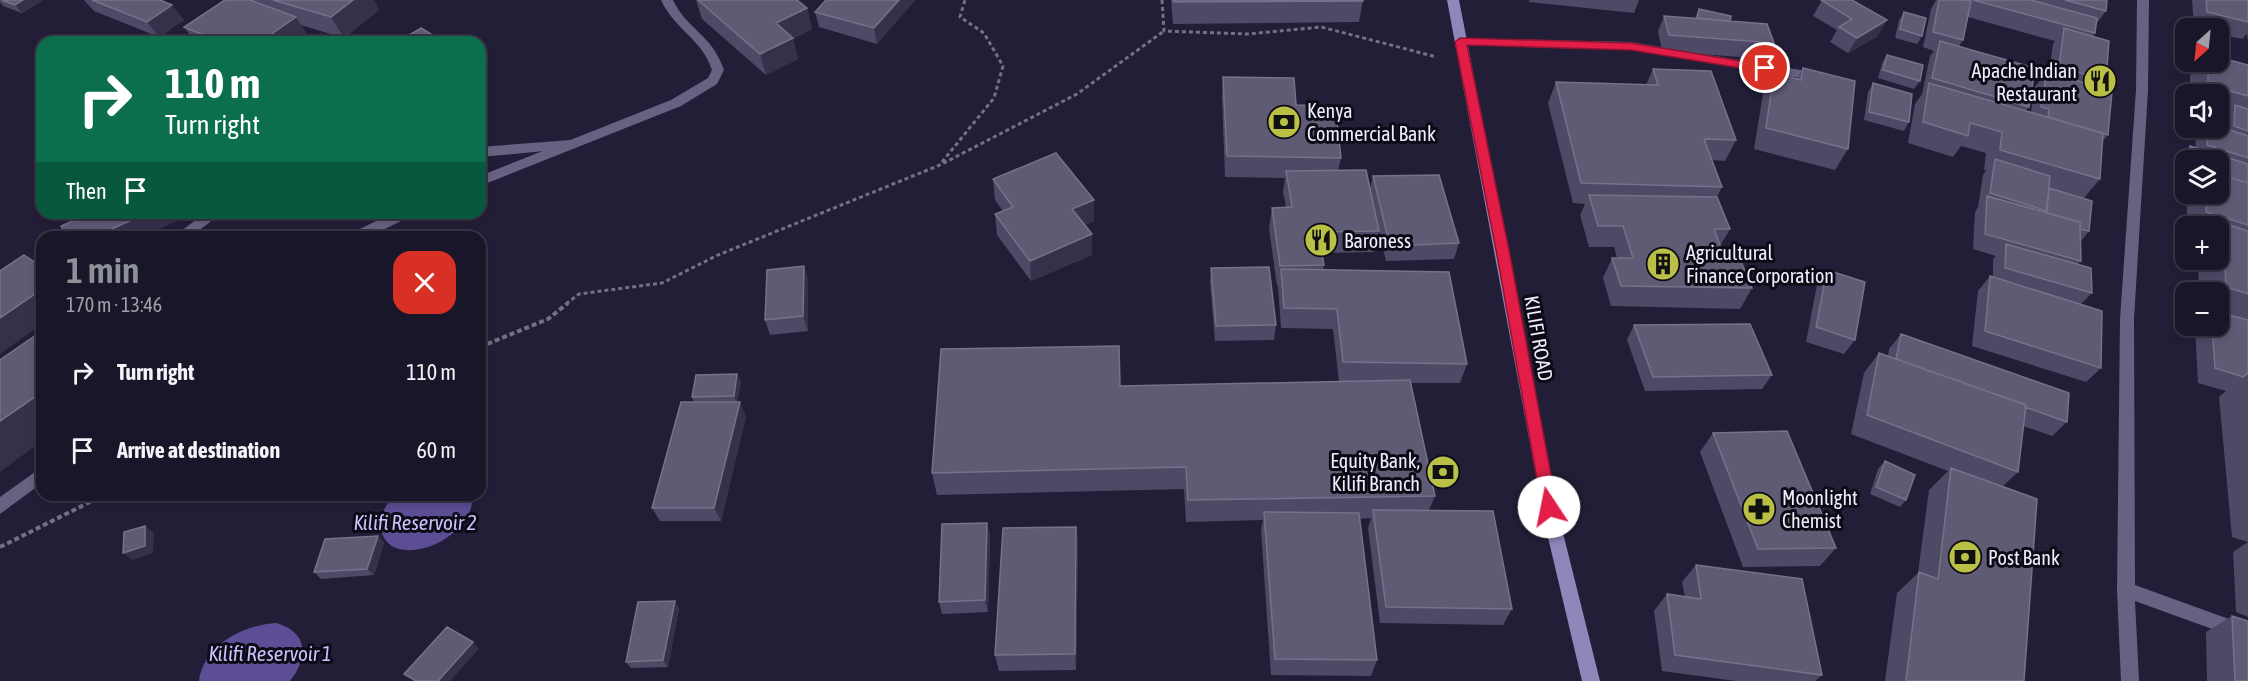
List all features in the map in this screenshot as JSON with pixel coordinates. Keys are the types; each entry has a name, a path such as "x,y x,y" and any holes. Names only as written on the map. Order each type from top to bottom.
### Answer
{"street":[{"path":"486,180 676,103 713,81 718,70 713,56 705,44 681,24 668,0"},
{"name":"KILIFI ROAD","path":"1453,0 1554,529 1591,681"},
{"path":"2130,681 2126,590 2127,319 2142,90 2143,0"},
{"path":"1460,42 1631,46 1831,79"},
{"path":"486,152 571,145"},
{"path":"189,231 206,219"},
{"path":"369,231 392,219"},
{"path":"0,507 36,479"},
{"path":"2126,590 2248,634"}],"path":[{"path":"940,165 994,98 1003,66 984,33 960,17 965,0"},
{"path":"1162,0 1164,31"},
{"path":"486,345 548,318 579,294 662,283 718,255 940,165 1077,94 1164,31 1248,34 1321,27 1465,64"},
{"path":"0,547 92,501"}],"water":[{"name":"Kilifi Reservoir 2","path":"471,501 470,511 461,526 448,537 431,546 415,550 399,549 387,542 381,529 381,519 388,502"},
{"name":"Kilifi Reservoir 1","path":"276,623 294,632 302,646 300,663 290,681 199,681 202,668 209,657 227,639 251,628"}],"building":[{"path":"2,0 23,0 15,5"},
{"path":"92,0 160,0 172,5 147,22"},
{"path":"225,0 250,0 296,17 269,36 198,36 201,34 184,27"},
{"path":"273,0 353,0 331,17"},
{"path":"698,0 797,0 807,8 776,23 793,38 760,54"},
{"path":"826,0 899,0 874,28 815,12"},
{"path":"1173,0 1363,0 1363,1 1174,2"},
{"path":"1821,0 1852,0 1887,20 1857,38 1839,27 1852,19"},
{"path":"1939,0 1971,1 1963,40 1933,32"},
{"path":"1973,0 2031,0 2097,18 2095,33"},
{"path":"2065,0 2107,0 2106,11"},
{"path":"2206,0 2248,0 2248,22 2207,12"},
{"path":"1699,9 1731,16 1730,21 1697,18"},
{"path":"1904,12 1926,18 1922,36 1900,29"},
{"path":"1664,16 1767,24 1774,43 1669,35"},
{"path":"421,28 434,36 407,36"},
{"path":"2064,28 2109,41 2106,80 2059,67"},
{"path":"1940,41 2035,68 2029,107 1932,78"},
{"path":"1887,55 1923,65 1920,81 1883,70"},
{"path":"2229,60 2248,65 2248,96 2229,91 2229,84 2208,84 2208,72 2229,72"},
{"path":"1803,68 1855,81 1848,149 1766,128 1774,73 1801,80"},
{"path":"1653,69 1711,71 1736,140 1704,139 1722,187 1581,183 1556,82 1658,85"},
{"path":"2047,72 2112,91 2108,135 2048,117 2049,109 2041,107"},
{"path":"1223,77 1294,78 1296,105 1335,106 1341,158 1227,156"},
{"path":"1873,83 1912,94 1909,122 1869,112"},
{"path":"1929,83 2103,133 2100,179 2000,150 2002,132 1970,123 1968,136 1923,122"},
{"path":"2235,105 2248,109 2248,131 2234,126"},
{"path":"2229,130 2248,136 2248,158 2229,152 2229,150 2207,145 2208,138 2229,138"},
{"path":"2190,146 2203,150 2190,150"},
{"path":"1056,153 1094,200 1072,209 1092,234 1030,261 995,214 1013,207 993,179"},
{"path":"2229,158 2248,164 2248,183 2229,177"},
{"path":"1995,159 2050,176 2047,211 1990,193"},
{"name":"Baroness","path":"1366,170 1379,231 1318,232 1324,265 1280,266 1272,208 1292,207 1286,171"},
{"path":"1439,175 1459,243 1390,246 1373,176"},
{"path":"2229,177 2248,183 2248,225 2229,219 2229,216 2206,212 2206,204 2229,204"},
{"path":"2049,188 2092,201 2089,231 2080,229 2080,222 2046,213"},
{"name":"Agricultural Finance Corporation","path":"1589,195 1717,197 1730,229 1714,229 1725,259 1740,259 1752,288 1621,286 1612,258 1633,258 1623,226 1598,226"},
{"path":"1987,196 2080,222 2081,261 1985,234"},
{"path":"77,219 134,219 107,231 64,231 61,226"},
{"path":"2229,225 2248,231 2248,294 2229,288 2229,282 2226,282 2225,270 2229,270"},
{"path":"2006,244 2091,268 2092,293 2005,268"},
{"path":"24,255 36,263 36,293 0,318 0,271"},
{"path":"804,266 803,316 765,320 767,270"},
{"path":"1269,267 1276,325 1216,326 1211,268"},
{"path":"1281,269 1449,272 1467,364 1343,362 1337,309 1284,308"},
{"path":"1827,270 1865,282 1855,340 1816,327"},
{"path":"1990,276 2102,311 2101,368 1985,331"},
{"path":"2229,315 2248,320 2248,374 2243,377 2215,368 2213,336 2229,336"},
{"path":"1750,324 1772,375 1653,377 1634,325"},
{"path":"1901,334 2069,393 2067,422 1896,359"},
{"path":"36,335 36,396 0,421 0,360"},
{"path":"1119,346 1120,386 1410,380 1435,496 1188,500 1186,467 932,473 941,349"},
{"path":"1879,353 2026,405 2018,472 1867,415"},
{"path":"737,374 734,396 692,397 696,375"},
{"path":"681,402 740,402 714,508 652,508"},
{"path":"1787,431 1836,548 1758,549 1713,433"},
{"path":"1885,461 1915,475 1906,500 1876,487"},
{"name":"Post Bank","path":"1951,468 2037,499 2024,681 1906,681 1919,572 1938,579"},
{"path":"1373,510 1493,511 1512,609 1386,607"},
{"path":"1264,512 1359,513 1377,660 1275,659"},
{"path":"987,523 985,600 939,602 942,524"},
{"path":"145,526 145,546 123,553 124,532"},
{"path":"1076,527 1075,654 995,655 1003,528"},
{"path":"378,536 367,569 314,572 325,539"},
{"path":"1696,565 1802,579 1822,675 1675,655 1667,594 1701,599"},
{"path":"675,601 663,660 626,662 638,602"},
{"path":"2232,616 2248,621 2248,681 2235,681"},
{"path":"447,627 473,642 438,681 416,681 404,674"}],"place":[{"name":"Apache Indian Restaurant","path":"2100,81"},
{"name":"Kenya Commercial Bank","path":"1284,122"},
{"name":"Baroness","path":"1321,240"},
{"name":"Agricultural Finance Corporation","path":"1663,264"},
{"name":"Equity Bank, Kilifi Branch","path":"1443,472"},
{"name":"Moonlight Chemist","path":"1759,509"},
{"name":"Post Bank","path":"1965,557"}],"route":[{"path":"1549,507 1503,255 1460,42 1631,46 1765,68"}]}
